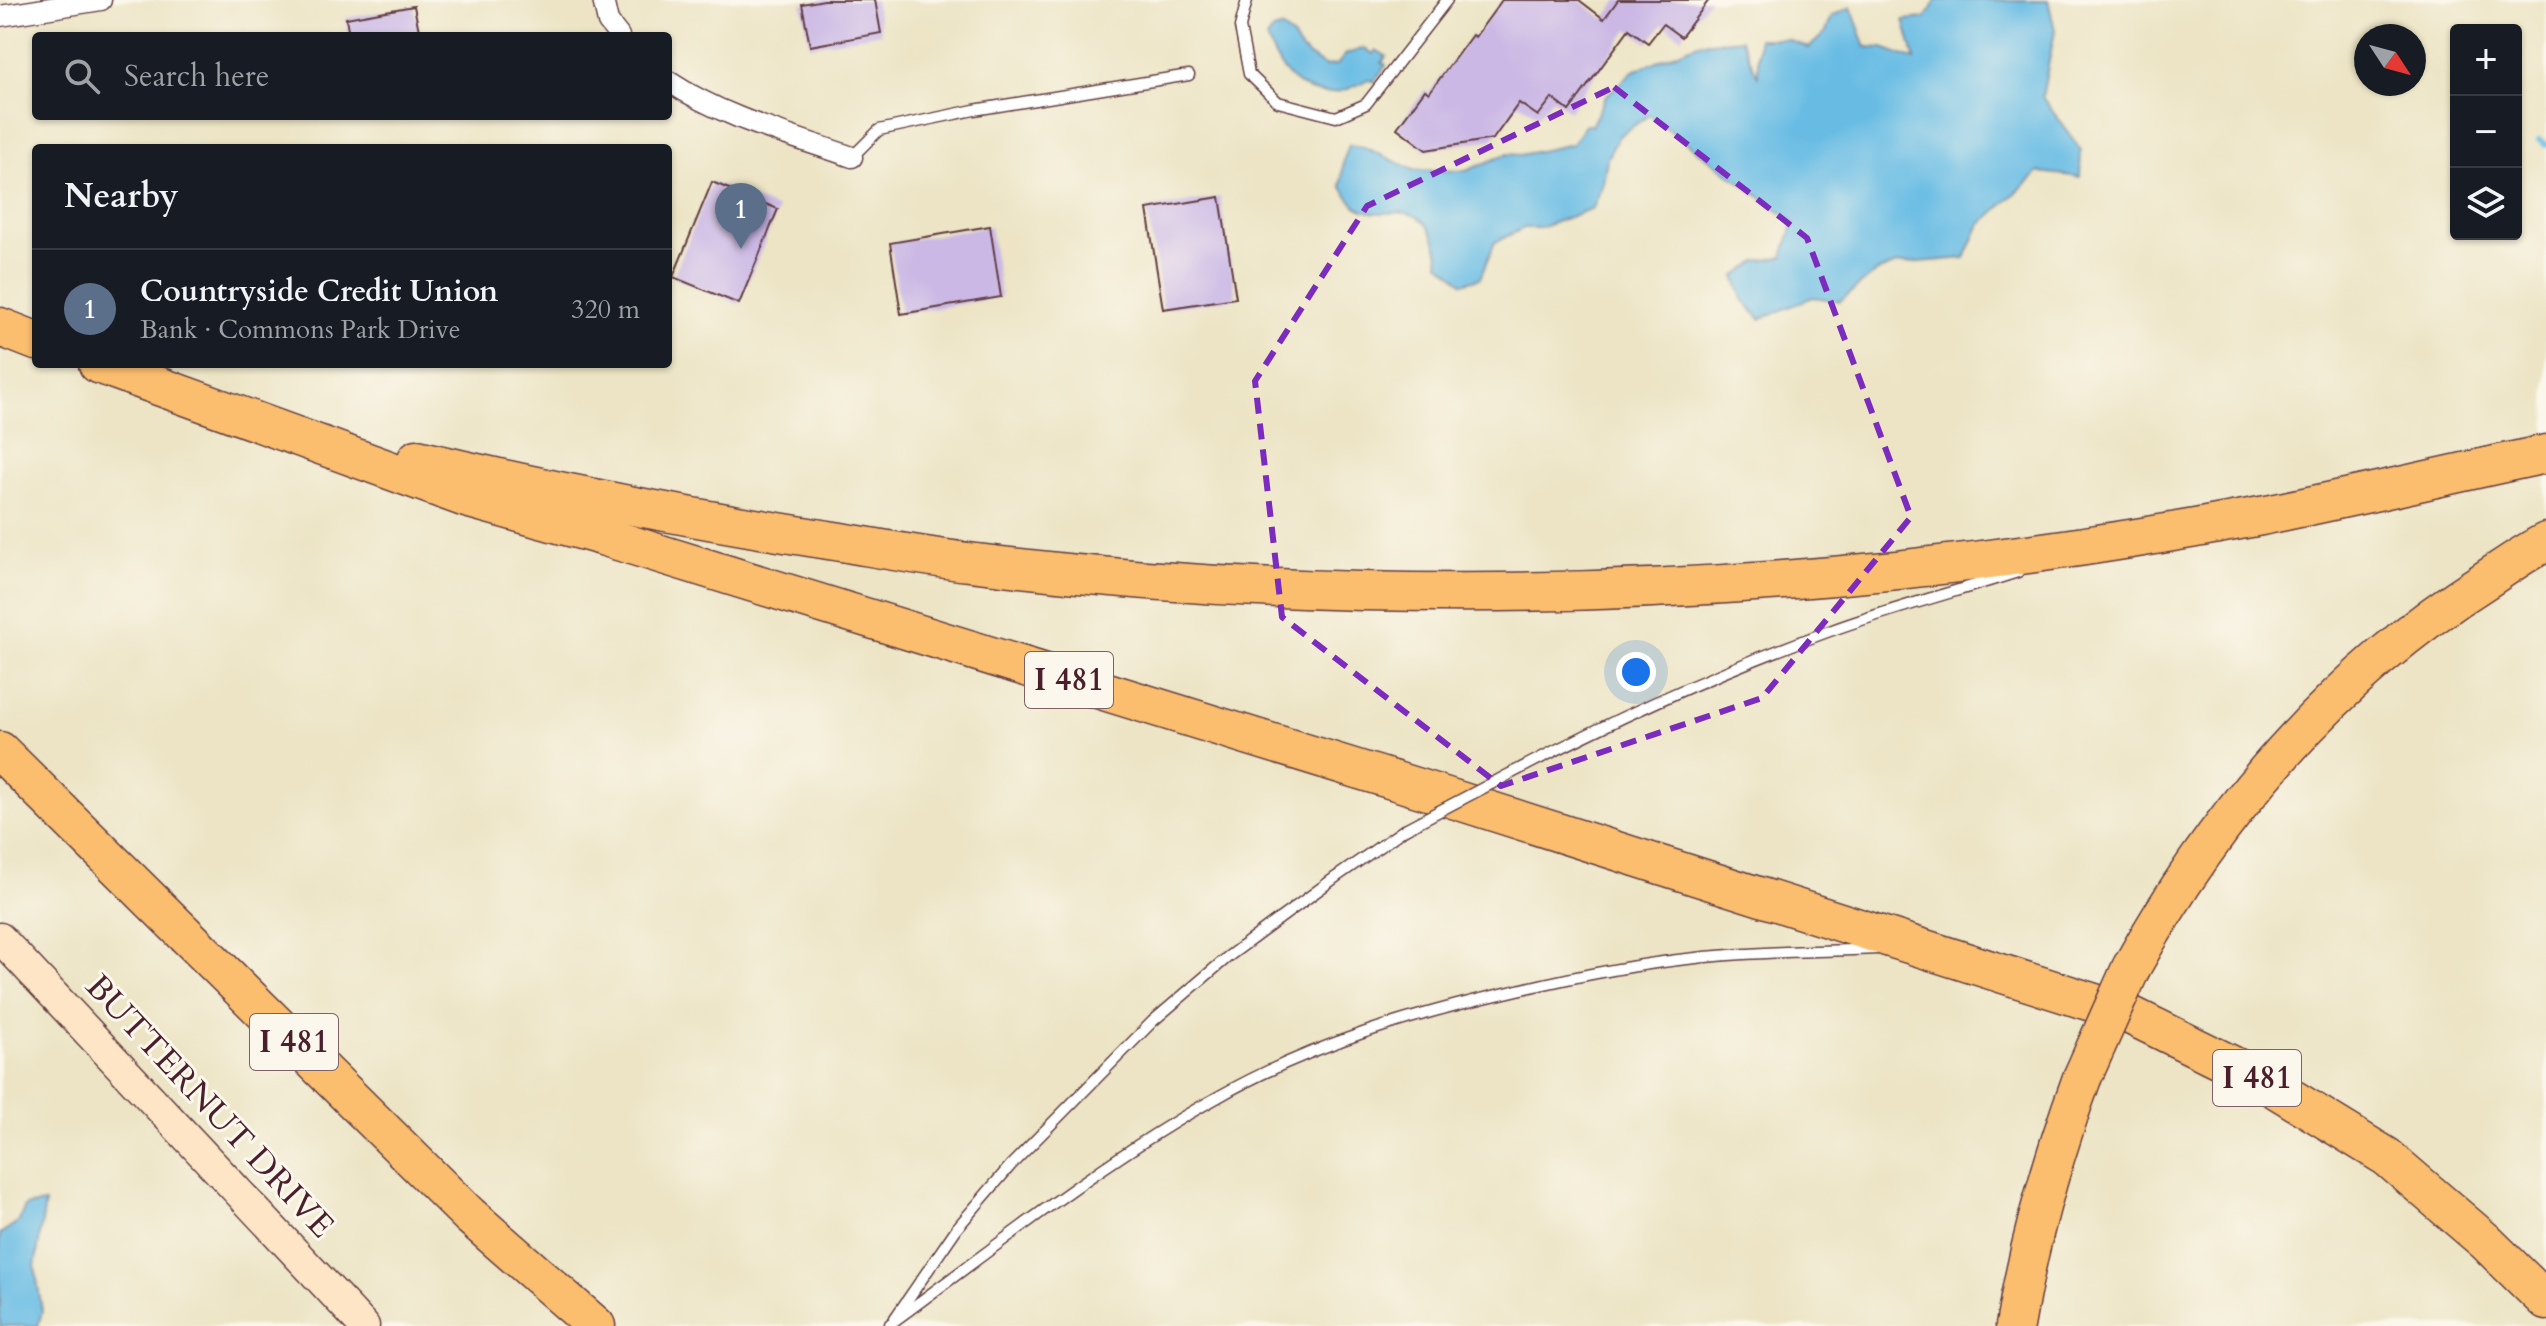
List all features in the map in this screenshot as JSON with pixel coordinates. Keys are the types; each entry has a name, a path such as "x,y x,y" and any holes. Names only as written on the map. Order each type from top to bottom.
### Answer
{"highway":[{"path":"0,327 32,339"},
{"name":"I 481","path":"109,368 466,498 602,536 1428,791 2126,1013 2258,1078 2387,1157 2495,1249 2546,1301"},
{"path":"223,411 436,464 683,517 969,562 1185,582 1357,589 1510,591 1752,582 1901,569 2123,540 2263,515 2546,454"},
{"path":"2015,1326 2037,1213 2056,1148 2082,1078 2131,968 2193,865 2271,765 2312,720 2415,629 2463,594 2546,542"},
{"name":"I 481","path":"0,751 469,1215 596,1326"}],"street":[{"path":"0,16 101,0"},
{"path":"603,0 608,22 616,32"},
{"path":"672,83 754,125 852,157"},
{"name":"BUTTERNUT DRIVE","path":"0,938 364,1326"}],"lane":[{"path":"1247,0 1240,27 1249,74 1278,102 1336,117 1366,104 1447,0"},
{"path":"852,157 879,130 974,110 1189,75"},
{"path":"2050,563 2123,540"},
{"path":"890,1325 957,1228 1011,1165 1153,1021 1229,956 1405,829 1585,734 1749,662 1830,631 2035,567"},
{"path":"890,1325 1145,1139 1220,1095 1321,1047 1478,999 1590,973 1697,957 1915,948"}],"highlighted area":[{"path":"1614,87 1807,238 1911,517 1762,698 1501,786 1282,617 1255,381 1367,206"}],"water":[{"path":"1937,0 2048,0 2055,30 2042,97 2081,150 2080,177 2039,172 1979,226 1965,258 1897,264 1876,272 1840,301 1813,297 1760,319 1744,301 1735,277 1758,261 1783,257 1794,222 1649,115 1619,136 1607,158 1603,183 1593,208 1540,228 1524,228 1495,242 1480,278 1463,283 1440,263 1435,240 1420,219 1404,213 1366,211 1355,205 1341,186 1349,145 1364,147 1414,170 1466,171 1507,154 1520,155 1572,144 1586,124 1591,126 1606,96 1633,71 1700,43 1741,39 1758,77 1758,39 1787,39 1809,48 1826,32 1832,16 1851,7 1866,47 1883,48 1915,60 1904,20 1925,18"},
{"path":"1281,28 1293,37 1301,50 1324,66 1337,65 1346,54 1365,48 1373,54 1376,50 1386,56 1382,63 1386,65 1374,82 1368,79 1335,92 1306,88 1283,70 1274,55 1267,38 1273,30"},
{"path":"45,1203 35,1267 42,1311 38,1326 0,1326 0,1234 19,1221 25,1206"}],"building":[{"path":"824,0 875,0 881,33 810,46 802,4"},
{"path":"1502,0 1579,0 1604,19 1618,0 1709,0 1681,37 1663,24 1648,43 1629,29 1569,111 1552,98 1538,116 1519,103 1493,139 1426,150 1397,128 1425,90 1429,93 1472,35 1475,37"},
{"path":"414,6 419,32 348,32 346,18"},
{"path":"712,182 778,209 739,304 673,277"},
{"path":"1220,197 1236,298 1163,309 1147,209"},
{"path":"990,226 1001,297 901,314 890,243"}],"waterway":[{"path":"2539,140 2546,145"}],"place":[{"name":"Countryside Credit Union","path":"741,249"}]}
